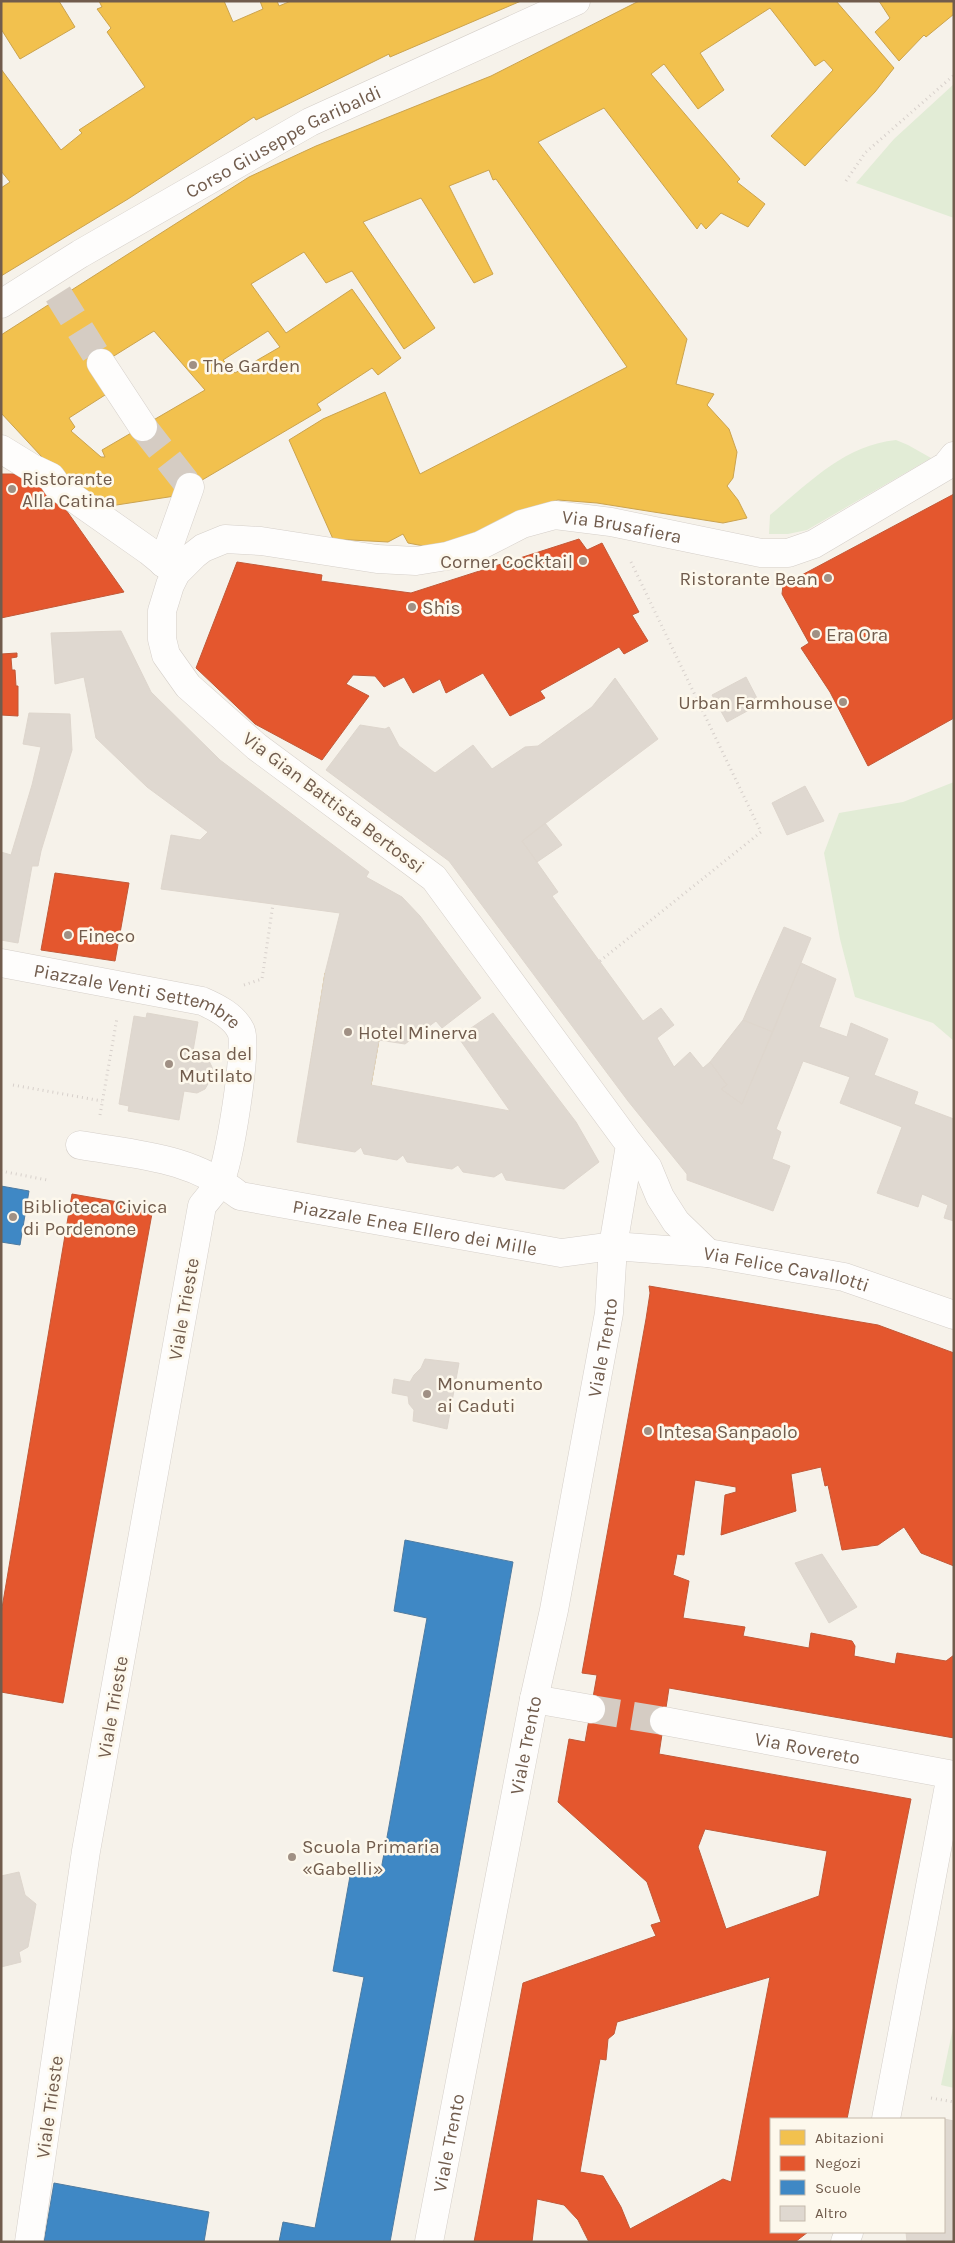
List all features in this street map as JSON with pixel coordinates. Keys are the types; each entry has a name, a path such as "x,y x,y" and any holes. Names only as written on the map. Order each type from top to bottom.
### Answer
{"street":[{"name":"Corso Giuseppe Garibaldi","path":"1,304 52,286 80,254 310,122 576,1"},
{"path":"101,363 143,427"},
{"path":"1,449 51,477 58,487 170,568"},
{"name":"Via Brusafiera","path":"170,568 203,548 225,540 261,541 377,559 416,561 447,556 482,544 522,524 555,515 611,522 761,553 788,553 814,544 950,461"},
{"name":"Via Gian Battista Bertossi","path":"190,487 170,568 161,624 166,655 176,671 188,686 257,747 434,878 648,1168 660,1197 676,1222 708,1253"},
{"name":"Piazzale Venti Settembre","path":"1,963 202,1001 217,1008 230,1018 241,1031 243,1049 231,1137 221,1181"},
{"path":"80,1145 182,1163 221,1181"},
{"path":"613,1246 630,1145"},
{"name":"Piazzale Enea Ellero dei Mille","path":"221,1181 240,1196 561,1253 613,1246"},
{"name":"Viale Trieste","path":"29,2242 86,1851 200,1214 202,1206 221,1181"},
{"name":"Via Felice Cavallotti","path":"613,1246 708,1253 844,1278 954,1315"},
{"name":"Viale Trento","path":"429,2242 534,1699 554,1610 609,1313 613,1246"},
{"path":"534,1699 591,1709"},
{"name":"Via Rovereto","path":"664,1721 952,1775"},
{"path":"887,2117 943,1879 952,1775"}],"path":[{"path":"846,181 866,153 954,75"},
{"path":"600,961 761,832 611,522"},
{"path":"202,1001 262,979 273,904"},
{"path":"99,1119 123,986"},
{"path":"13,1085 102,1101"},
{"path":"1,1171 47,1180"},
{"path":"931,2098 954,2102"}],"green space":[{"path":"954,84 954,218 856,183 894,139"},
{"path":"896,440 931,458 807,530 788,534 769,534 770,515 813,479 843,458 860,449 877,443"},
{"path":"954,782 954,1041 933,1023 855,997 840,939 824,853 839,813 903,802"},
{"path":"954,2023 954,2088 941,2085"}],"building: Abitazioni":[{"path":"1,1 59,1 75,27 20,59 1,29"},
{"path":"99,1 224,1 233,22 263,9 260,1 277,1 279,6 291,1 521,1 390,57 389,54 256,120 254,117 128,199 1,276 1,188 10,182 1,171 1,69 61,150 82,133 79,130 145,87 107,32 111,28 97,9 102,7"},
{"path":"639,1 836,1 894,68 875,92 805,166 771,136 833,70 824,60 815,66 770,8 700,53 724,90 698,109 664,64 651,74 740,179 737,182 765,204 748,227 721,213 706,229 701,223 697,229 604,108 538,142 687,339 676,384 714,394 707,405 729,429 737,452 733,478 727,486 738,500 747,518 723,523 597,503 558,500 517,512 473,534 429,547 408,543 403,534 388,542 333,539 289,440 323,419 385,392 420,474 627,367 496,179 493,180 489,170 449,186 493,274 474,283 421,198 363,222 435,328 404,349 352,271 326,283 304,252 251,284 286,333 352,289 401,358 378,375 372,368 317,404 321,410 175,496 110,506 110,499 87,494 55,471 1,413 1,335 249,177 316,146 491,76","holes":["154,331 205,390 102,450 105,457 101,457 71,431 75,427 69,418 116,388 101,364","268,331 280,347 235,373 223,360"]},
{"path":"879,1 954,1 954,14 926,37 924,35 899,61 875,32 890,18"},
{"name":"Hotel Minerva","path":"325,973 388,989 371,1085 309,1074"}],"building: Negozi":[{"path":"1,474 26,474 47,483 124,592 1,618"},
{"path":"954,494 954,718 868,766 830,692 801,648 809,643 782,594 783,585"},
{"path":"579,539 587,550 602,543 639,612 632,615 648,641 624,654 619,647 540,691 545,698 510,716 483,673 446,693 440,679 413,693 404,677 384,687 375,676 353,675 346,684 369,696 322,760 255,724 196,668 237,562 322,575 321,581 411,593"},
{"path":"17,653 17,657 11,658 12,670 15,670 16,686 18,686 18,716 1,715 1,654"},
{"path":"55,873 129,883 115,961 41,950"},
{"path":"72,1194 153,1208 63,1703 1,1692 1,1614"},
{"path":"649,1286 878,1325 954,1353 954,1566 921,1553 904,1527 878,1545 842,1550 828,1485 825,1486 821,1467 791,1474 796,1511 721,1535 725,1495 736,1492 736,1487 695,1480 684,1555 677,1554 673,1575 689,1581 683,1618 745,1627 743,1636 809,1648 811,1633 852,1641 855,1646 854,1656 895,1664 897,1653 946,1661 954,1655 954,1738 669,1688 659,1754 911,1799 847,2118 770,2118 770,2233 807,2233 795,2242 589,2242 578,2220 564,2205 537,2199 532,2242 474,2242 523,1983 656,1936 651,1925 661,1922 647,1882 558,1802 569,1739 585,1742 597,1675 582,1673 650,1293","holes":["705,1829 827,1851 819,1896 726,1929 698,1847","770,1977 731,2182 723,2179 630,2229 621,2207 603,2176 580,2172 600,2059 606,2060 608,2039 614,2034 617,2022"]}],"building: Scuole":[{"name":"Biblioteca Civica di Pordenone","path":"1,1186 29,1191 20,1245 1,1242"},
{"path":"405,1540 513,1562 456,1883 390,2242 279,2242 283,2222 315,2228 364,1977 333,1971 352,1865 381,1870 427,1618 394,1611"},
{"path":"54,2183 209,2212 204,2242 44,2242"}],"building: Altro":[{"path":"121,631 151,692 220,760 369,872 366,877 402,897 420,916 481,998 442,1028 436,1021 405,1044 379,1040 371,1085 510,1111 458,1037 493,1013 576,1122 599,1162 564,1189 506,1180 502,1172 494,1177 463,1172 458,1165 452,1169 407,1162 403,1155 397,1160 364,1154 361,1147 355,1152 297,1142 325,973 340,913 161,889 171,835 200,840 208,832 147,787 96,738 84,677 55,684 51,633"},
{"path":"746,677 760,704 727,722 712,695"},
{"path":"615,678 658,739 522,841 558,892 552,896 643,1021 661,1008 674,1025 657,1038 674,1067 690,1052 703,1068 710,1062 727,1085 721,1089 742,1104 801,963 836,979 819,1027 847,1037 851,1023 888,1039 874,1075 918,1092 914,1104 954,1119 954,1221 944,1218 948,1205 922,1194 918,1207 877,1193 902,1127 840,1103 850,1077 803,1061 776,1129 781,1132 772,1159 790,1166 773,1211 687,1180 687,1174 628,1101 449,861 326,770 360,725 385,729 389,727 399,746 435,773 473,745 492,769 525,747 538,746 592,707"},
{"path":"29,713 70,714 72,750 38,866 32,866 18,943 1,940 1,852 11,855 41,747 23,744"},
{"path":"805,786 824,821 787,835 772,803"},
{"path":"545,823 562,845 537,862 522,841"},
{"path":"784,927 811,938 773,1032 743,1020"},
{"name":"Casa del Mutilato","path":"147,1013 198,1022 193,1051 207,1057 212,1067 213,1075 205,1089 197,1093 184,1091 179,1120 128,1111 129,1106 119,1104 134,1016 146,1018"},
{"path":"743,1020 773,1032 742,1104 721,1089 727,1085 710,1062"},
{"name":"Monumento ai Caduti","path":"425,1359 459,1363 447,1429 413,1421 414,1410 409,1404 408,1396 392,1393 394,1379 410,1382 421,1368"},
{"path":"822,1554 857,1607 829,1623 795,1563"},
{"path":"19,1872 25,1895 36,1904 28,1947 19,1952 21,1962 1,1967 1,1876"},
{"path":"945,2119 954,2121 954,2242 907,2242 906,2233 945,2233"}],"tunnel":[{"path":"58,294 101,363"},
{"path":"143,427 190,487"},
{"path":"591,1709 664,1721"}],"place":[{"name":"The Garden","path":"193,365"},
{"name":"Ristorante Alla Catina","path":"12,489"},
{"name":"Corner Cocktail","path":"583,561"},
{"name":"Ristorante Bean","path":"828,578"},
{"name":"Shis","path":"412,607"},
{"name":"Era Ora","path":"816,634"},
{"name":"Urban Farmhouse","path":"843,702"},
{"name":"Fineco","path":"68,935"},
{"name":"Hotel Minerva","path":"348,1032"},
{"name":"Casa del Mutilato","path":"169,1064"},
{"name":"Biblioteca Civica di Pordenone","path":"13,1217"},
{"name":"Monumento ai Caduti","path":"427,1394"},
{"name":"Intesa Sanpaolo","path":"648,1431"},
{"name":"Scuola Primaria «Gabelli»","path":"292,1857"}]}
